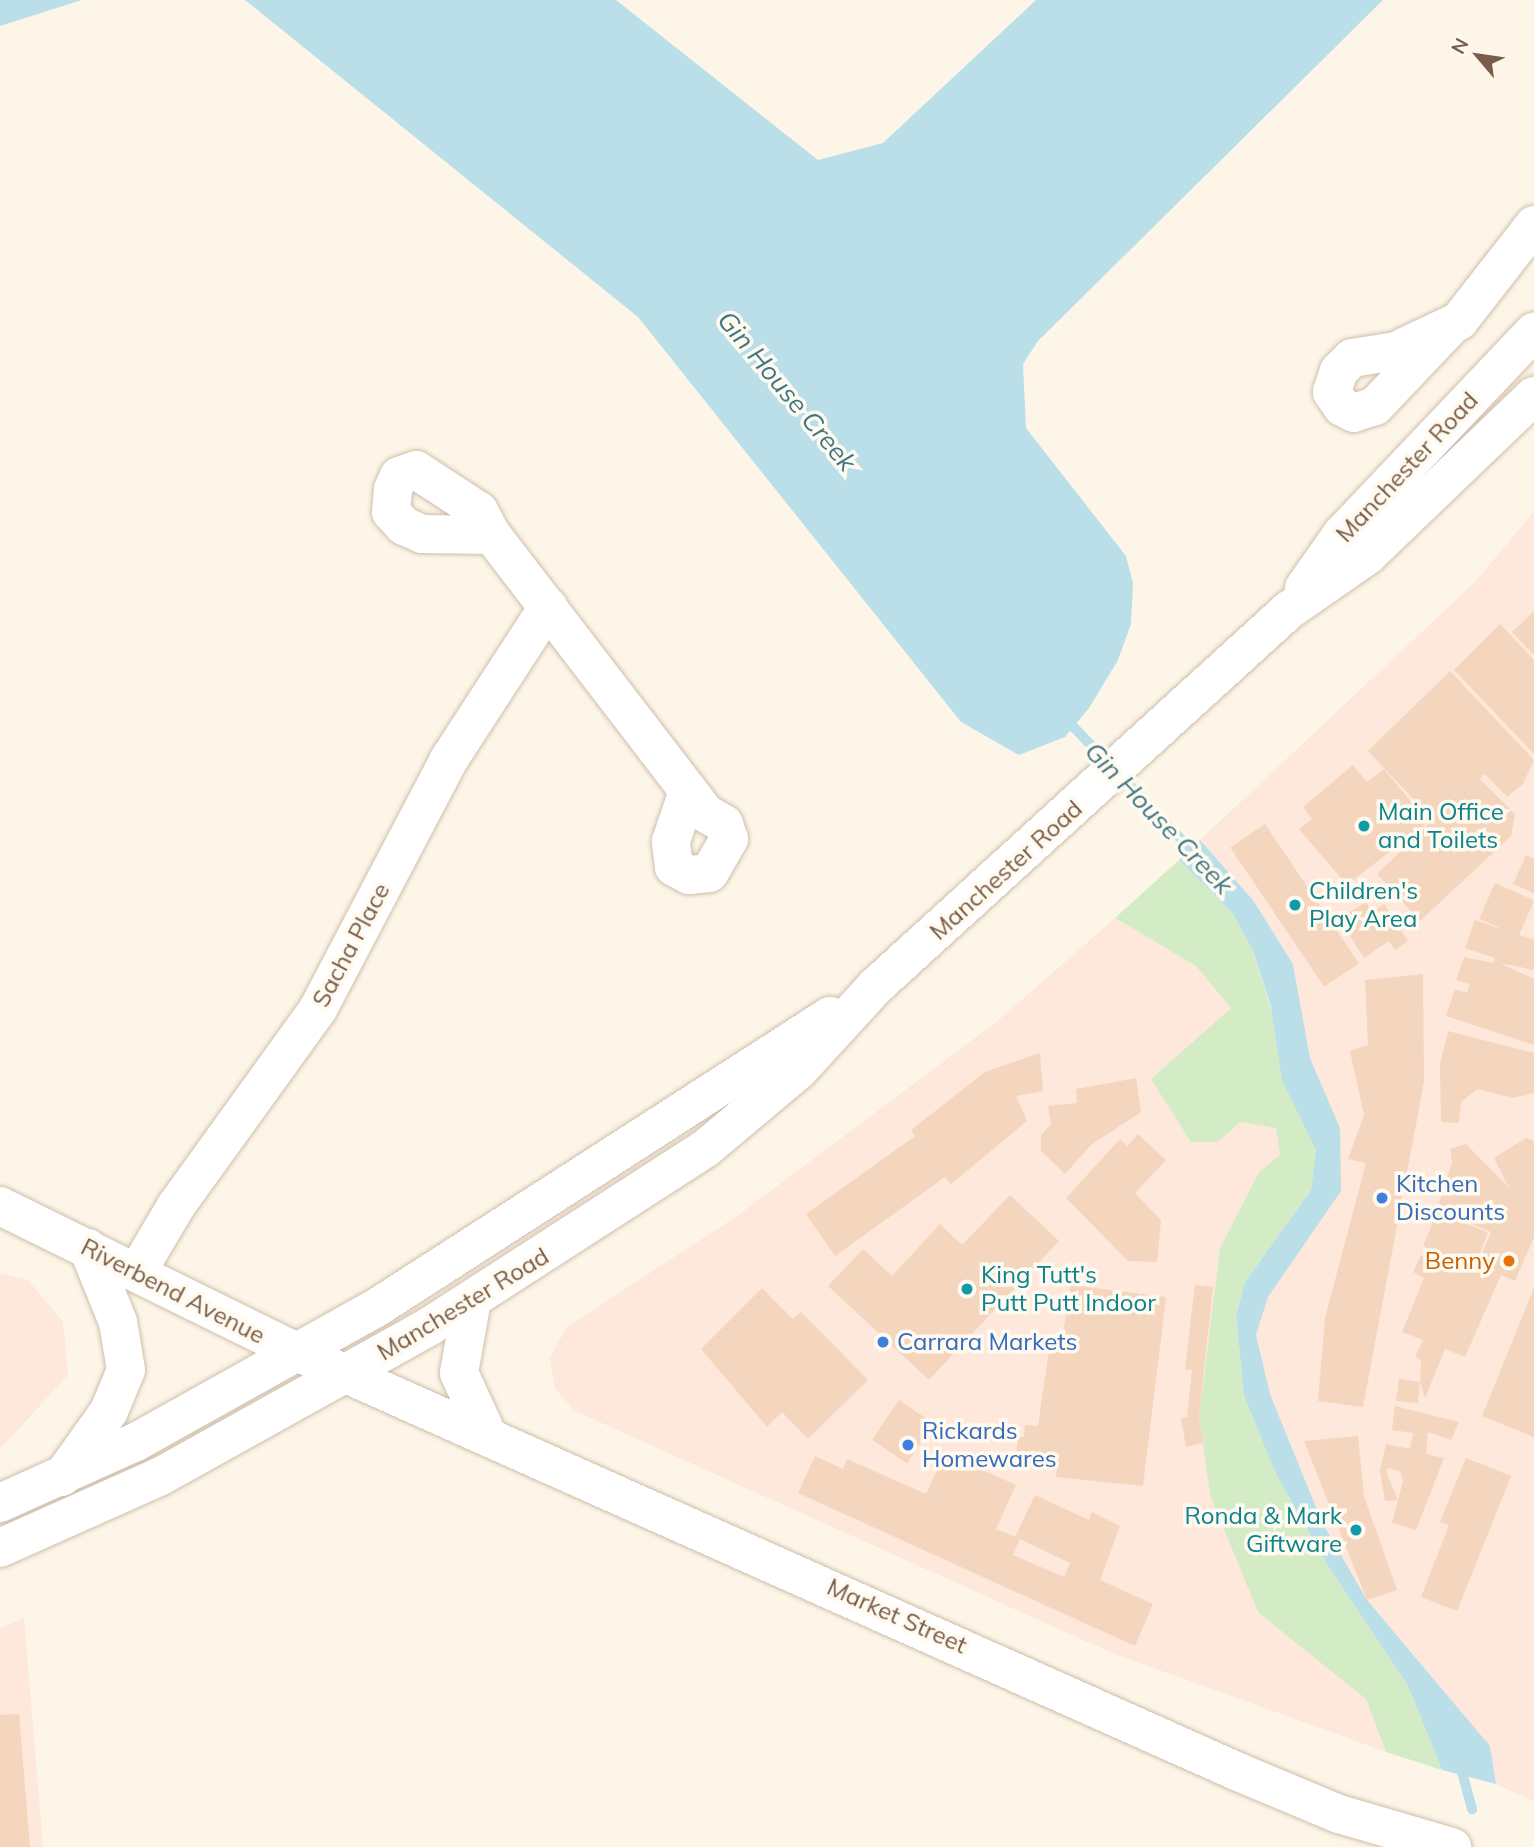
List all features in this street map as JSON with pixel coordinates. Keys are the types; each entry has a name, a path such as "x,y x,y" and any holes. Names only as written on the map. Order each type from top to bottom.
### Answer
{"street":[{"path":"1455,323 1534,225"},
{"name":"Manchester Road","path":"1289,610 1342,534 1534,332"},
{"name":"Manchester Road","path":"0,1548 161,1476 347,1373 472,1300 706,1148 799,1070 876,986 1073,810 1289,610 1368,555 1534,396"},
{"path":"492,535 696,802"},
{"name":"Sacha Place","path":"136,1272 176,1206 318,1009 448,761 548,607"},
{"name":"Manchester Road","path":"0,1503 61,1479 299,1353 665,1127 876,986"},
{"name":"Riverbend Avenue","path":"0,1206 299,1353 347,1373"},
{"path":"61,1479 109,1411 125,1370 118,1322 88,1248"},
{"path":"472,1300 459,1373 487,1434"},
{"name":"Market Street","path":"347,1373 1313,1804 1452,1847"}],"shaded area":[{"path":"1534,512 1534,1801 1496,1784 1490,1746 1367,1600 1322,1522 1270,1394 1256,1335 1268,1297 1340,1191 1340,1128 1310,1058 1293,964 1253,900 1200,840 1474,583"},
{"name":"Carrara Markets","path":"1115,918 1196,966 1231,1008 1151,1079 1218,1142 1240,1122 1276,1128 1280,1155 1259,1172 1220,1248 1199,1416 1210,1495 1315,1655 1366,1699 1386,1752 1112,1653 575,1411 555,1389 550,1357 567,1327 737,1216 995,1023"},
{"path":"0,1273 28,1280 63,1322 68,1375 0,1449"},
{"path":"24,1618 43,1847 0,1847 0,1628"}],"green space":[{"path":"1179,860 1233,914 1253,951 1316,1150 1311,1190 1245,1282 1236,1315 1244,1396 1275,1472 1328,1566 1408,1686 1442,1770 1386,1752 1366,1699 1258,1612 1210,1495 1199,1416 1220,1248 1259,1172 1280,1155 1276,1128 1240,1122 1218,1142 1191,1142 1151,1079 1231,1008 1196,966 1115,918"}],"water":[{"path":"0,0 82,0 0,26"},
{"path":"245,0 616,0 818,160 883,143 1036,0 1383,0 1038,341 1023,364 1026,428 1126,556 1133,583 1131,624 1118,660 1089,708 1065,737 1019,755 961,722 638,317"},
{"path":"1200,840 1253,900 1293,964 1310,1058 1340,1128 1341,1191 1268,1297 1256,1335 1270,1394 1322,1522 1367,1600 1490,1746 1496,1784 1442,1770 1408,1686 1328,1566 1275,1472 1244,1396 1236,1315 1245,1282 1311,1190 1316,1150 1282,1080 1271,1006 1253,951 1233,914 1179,860"}],"building":[{"path":"1534,611 1534,655 1512,632"},
{"path":"1500,624 1534,660 1534,754 1454,670"},
{"path":"1450,671 1534,760 1523,784 1507,797 1485,774 1480,779 1515,814 1511,836 1420,921 1377,874 1433,820 1368,751"},
{"name":"Main Office and Toilets","path":"1353,765 1367,782 1384,769 1428,822 1347,885 1299,829 1312,819 1303,807"},
{"name":"Children's Play Area","path":"1265,824 1359,963 1324,987 1230,847"},
{"path":"1526,855 1534,859 1534,893 1513,884"},
{"path":"1495,883 1534,900 1518,936 1479,919"},
{"path":"1366,902 1372,912 1384,904 1408,941 1395,950 1389,941 1364,958 1339,919"},
{"path":"1475,920 1534,940 1534,970 1500,963 1534,979 1534,1045 1446,1016 1455,989 1467,993 1470,984 1456,980 1464,957 1493,963 1495,958 1465,948"},
{"path":"1423,974 1424,1082 1363,1407 1318,1401 1325,1318 1366,1163 1348,1159 1364,1115 1350,1051 1368,1045 1365,980"},
{"path":"1448,1031 1534,1053 1534,1093 1513,1098 1477,1089 1461,1102 1459,1123 1441,1122 1440,1064"},
{"path":"1040,1053 1043,1091 1016,1096 1027,1121 951,1184 945,1177 835,1256 806,1214 915,1136 911,1130 985,1072"},
{"path":"1136,1078 1141,1112 1091,1145 1065,1174 1041,1151 1041,1135 1051,1124 1048,1106 1077,1103 1076,1089"},
{"path":"1138,1134 1166,1160 1135,1193 1161,1220 1157,1262 1128,1261 1066,1198 1120,1139 1127,1146"},
{"path":"1526,1138 1534,1141 1534,1237 1515,1281 1501,1275 1465,1357 1445,1349 1425,1398 1420,1382 1421,1360 1415,1357 1423,1340 1402,1332 1424,1278 1413,1272 1421,1255 1474,1273 1491,1232 1437,1210 1452,1162 1450,1149 1466,1144 1509,1188 1494,1158"},
{"name":"King Tutt's Putt Putt Indoor","path":"1010,1195 1059,1241 929,1380 828,1286 863,1249 892,1276 940,1224 962,1245"},
{"path":"1437,1212 1488,1233 1474,1267 1423,1246"},
{"path":"1070,1285 1166,1297 1143,1486 1056,1477 1057,1467 1015,1463 1018,1437 1024,1437 1025,1425 1038,1426 1050,1342 1062,1343"},
{"path":"1195,1285 1213,1287 1199,1416 1203,1443 1186,1447 1181,1418 1187,1417 1192,1370 1185,1369"},
{"path":"762,1288 793,1319 801,1312 868,1380 808,1439 782,1412 767,1427 701,1349"},
{"path":"1534,1288 1534,1437 1482,1416"},
{"path":"1399,1379 1420,1382 1418,1403 1396,1401"},
{"path":"899,1400 934,1423 907,1463 872,1440"},
{"path":"1395,1406 1459,1422 1451,1440 1428,1432 1426,1454 1444,1458 1416,1530 1392,1523 1403,1481 1400,1471 1388,1468 1386,1471 1398,1500 1385,1501 1380,1471 1386,1444 1410,1449 1413,1433 1392,1430"},
{"name":"Ronda & Mark Giftware","path":"1358,1436 1364,1496 1397,1590 1367,1600 1304,1441"},
{"path":"945,1453 1016,1485 996,1529 1015,1537 1035,1495 1089,1520 1092,1512 1120,1526 1100,1580 1153,1604 1135,1646 798,1493 815,1456 843,1469 847,1459 926,1494","holes":["1020,1539 1070,1563 1064,1577 1013,1555"]},
{"path":"1466,1458 1511,1476 1457,1611 1421,1597 1449,1525 1440,1522"},
{"path":"19,1714 30,1847 0,1847 0,1715"}],"waterway":[{"name":"Gin House Creek","path":"1064,717 1200,859"},
{"name":"Gin House Creek","path":"1460,1765 1472,1809"}],"place":[{"name":"Main Office and Toilets","path":"1364,826"},
{"name":"Children's Play Area","path":"1295,905"},
{"name":"Kitchen Discounts","path":"1382,1198"},
{"name":"Benny","path":"1509,1261"},
{"name":"King Tutt's Putt Putt Indoor","path":"967,1289"},
{"name":"Carrara Markets","path":"883,1342"},
{"name":"Rickards Homewares","path":"908,1445"},
{"name":"Ronda & Mark Giftware","path":"1356,1530"}]}
